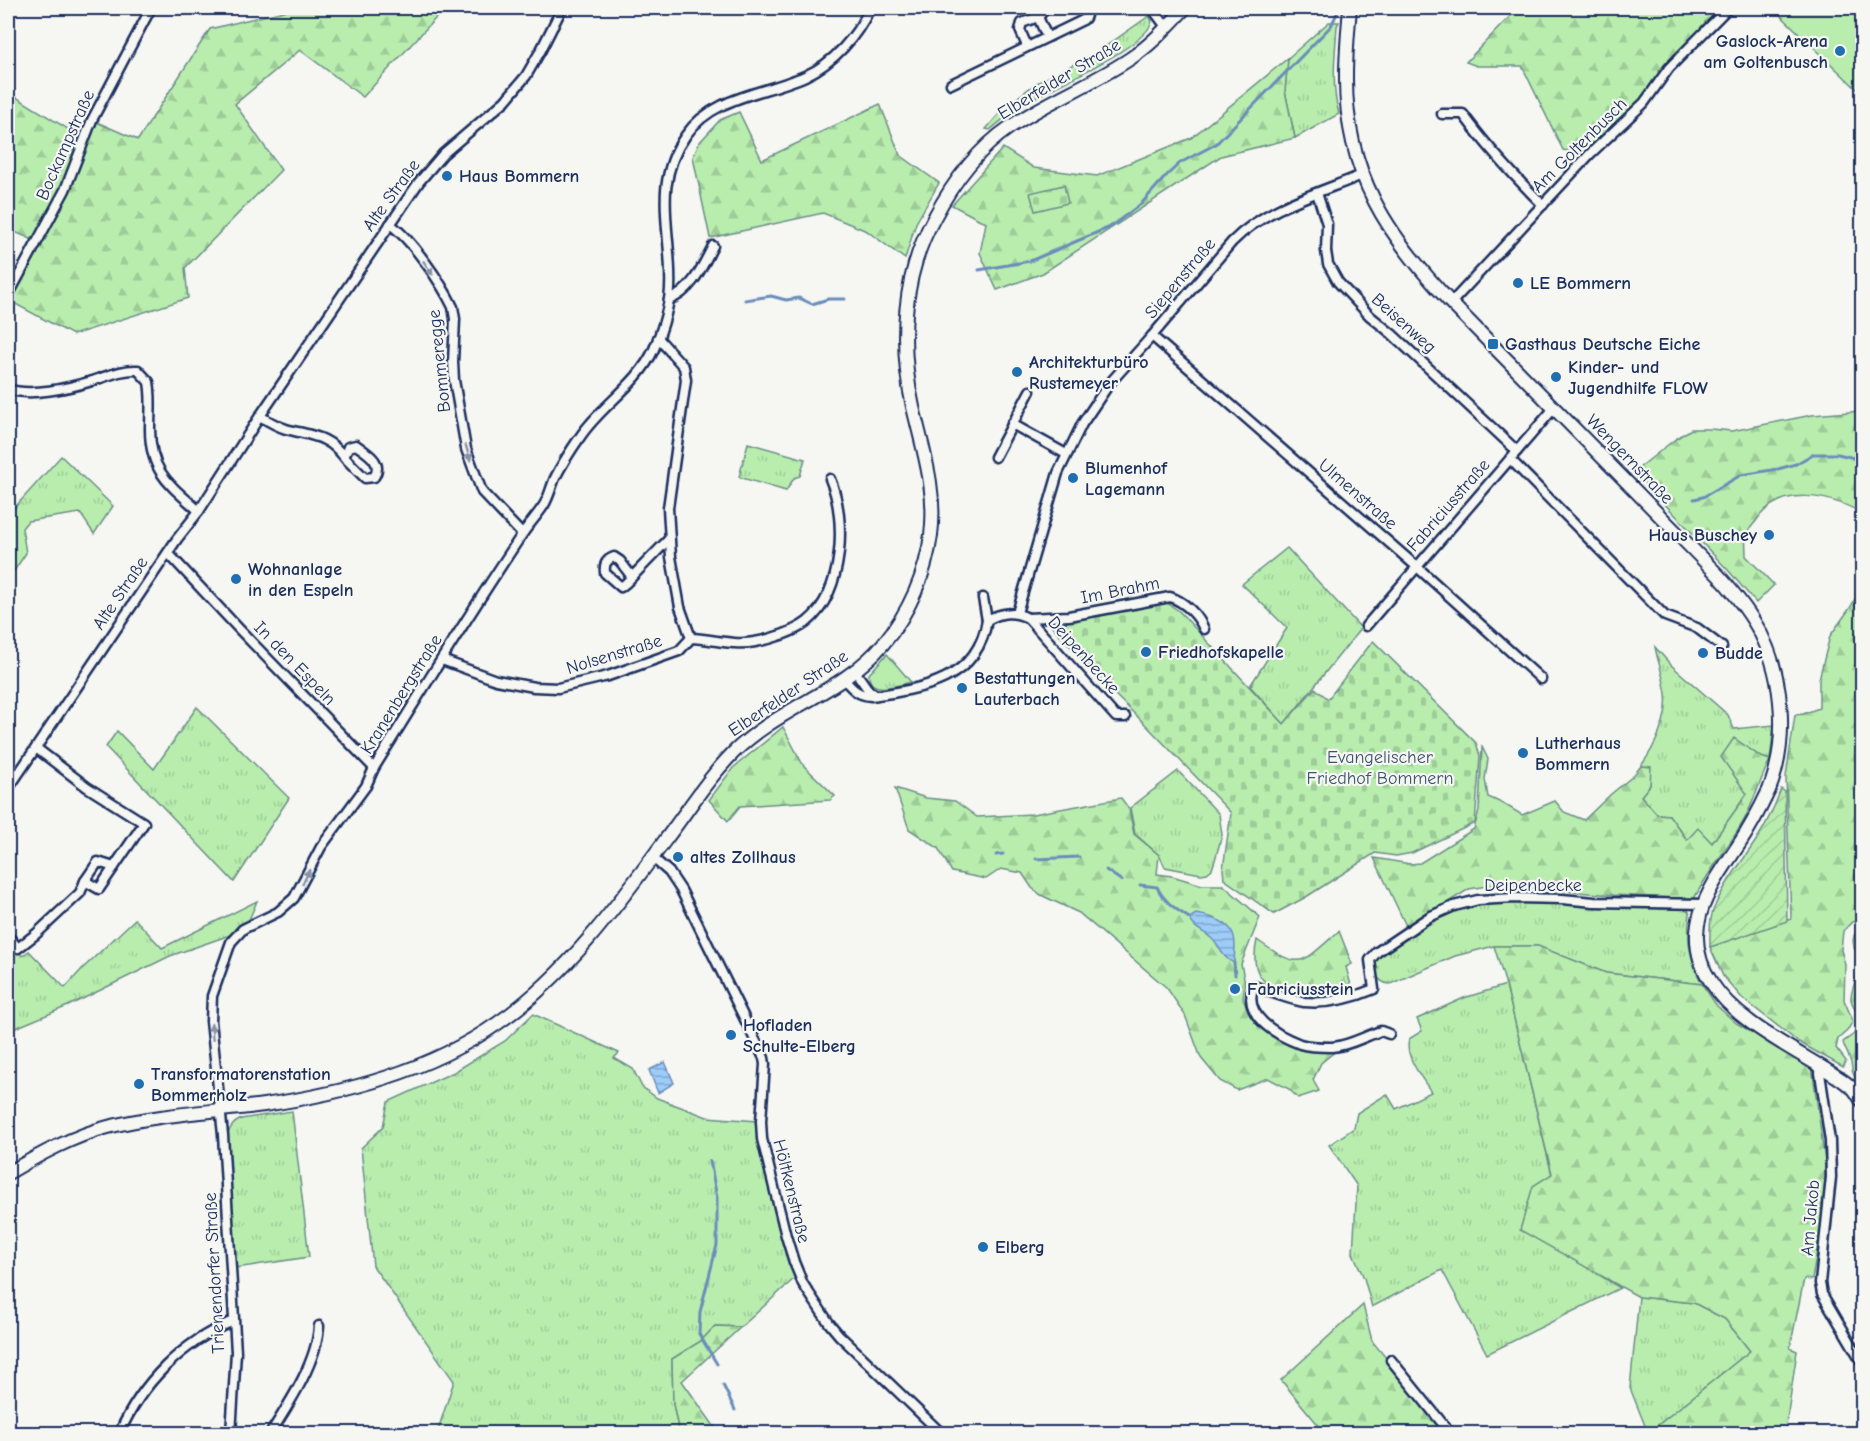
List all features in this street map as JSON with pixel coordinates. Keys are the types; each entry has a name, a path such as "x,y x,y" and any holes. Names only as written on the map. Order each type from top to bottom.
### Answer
{"main road":[{"name":"Elberfelder Straße","path":"8,1173 40,1155 105,1128 296,1100 354,1087 392,1075 453,1051 509,1015 559,971 613,909 707,783 740,746 765,727 855,671 892,633 904,613 922,575 931,537 932,516 931,488 908,383 904,327 913,272 929,227 955,184 997,138 1038,110 1128,60 1167,28 1185,8"},
{"name":"Wengernstraße","path":"1350,8 1346,78 1353,143 1362,175 1394,236 1419,269 1450,303 1719,576 1743,603 1761,634 1776,677 1780,712 1779,749 1773,777 1757,815 1718,875 1703,904 1698,928 1699,956 1712,983 1735,1009 1761,1029 1821,1066"},
{"path":"1821,1066 1854,1089 1863,1101"}],"street":[{"name":"Bockampstraße","path":"8,296 65,190 92,120 151,8"},
{"name":"Alte Straße","path":"8,789 58,712 199,511 260,416 419,182 439,159 505,101 526,76 562,8"},
{"name":"Kranenbergstraße","path":"219,1111 211,1004 213,988 228,947 243,929 278,912 294,898 321,847 366,786 374,768 522,534 544,506 555,478 582,434 637,376 650,358 665,321 669,300 670,271 665,194 669,170 686,135 708,113 723,105 796,80 824,64 854,35 870,8"},
{"path":"1027,46 1020,27 1038,17 1046,8"},
{"path":"1152,8 1167,28"},
{"name":"Am Goltenbusch","path":"1450,303 1604,140 1644,103 1670,68 1728,8"},
{"path":"951,84 1083,20 1088,9"},
{"path":"1038,17 1047,37"},
{"path":"1442,114 1463,114 1510,173 1543,205"},
{"name":"Siepenstraße","path":"1017,613 1058,473 1066,454 1102,394 1238,235 1258,221 1362,175"},
{"name":"Beisenweg","path":"1317,193 1327,224 1328,264 1338,282 1370,316 1517,451"},
{"name":"Bommeregge","path":"390,224 413,246 453,307 455,315 454,380 466,449 482,492 522,534"},
{"path":"669,300 680,296 699,273 713,246"},
{"name":"Ulmenstraße","path":"1152,336 1416,566 1540,679"},
{"path":"658,338 684,367 686,380 668,500 669,538 680,607 691,638 758,642 799,627 813,615 827,594 837,565 840,527 836,494 830,479"},
{"path":"8,389 23,393 32,392 89,382 127,369 142,372 151,389 151,452 156,467 167,482 199,511"},
{"path":"995,457 1030,391"},
{"name":"Fabriciusstraße","path":"1366,626 1555,407"},
{"path":"260,416 285,429 327,440 335,445 345,458"},
{"path":"1012,424 1066,454"},
{"path":"1510,459 1665,616 1697,628 1722,647"},
{"path":"632,577 669,538"},
{"name":"In den Espeln","path":"168,553 374,768"},
{"name":"Im Brahm","path":"1028,618 1069,616 1170,597 1189,608 1197,616 1204,629"},
{"path":"844,679 855,692 864,696 927,685 954,673 975,655 984,636 987,620 982,598"},
{"path":"987,620 1008,612 1017,613"},
{"name":"Deipenbecke","path":"1017,613 1028,618 1116,717 1125,717"},
{"name":"Nolsenstraße","path":"442,660 496,680 534,687 558,688 608,676 679,651 691,638"},
{"path":"855,671 869,691 876,695"},
{"path":"36,748 87,788 144,823 99,889 85,880"},
{"name":"Höltkenstraße","path":"652,858 669,872 681,890 764,1058 762,1140 786,1236 803,1284 839,1335 942,1434"},
{"path":"8,936 18,948 80,893 85,880 98,862 114,867"},
{"name":"Deipenbecke","path":"1389,1034 1381,1031 1335,1047 1300,1044 1267,1026 1251,1006 1250,995 1254,986 1289,998 1314,1002 1357,996 1374,989 1370,960 1377,952 1429,916 1478,900 1515,898 1703,904"},
{"name":"Am Jakob","path":"1821,1066 1820,1073 1830,1141 1831,1178 1820,1283 1822,1294 1863,1362"},
{"name":"Trienendorfer Straße","path":"219,1111 223,1135 233,1321 235,1378 231,1434"},
{"path":"119,1434 133,1407 165,1367 199,1339 233,1321"},
{"path":"270,1434 297,1387 318,1341 319,1326"},
{"path":"1391,1360 1451,1434"}],"green space":[{"path":"296,8 445,8 363,97 300,50 235,104 281,170 185,268 188,298 73,335 8,300 38,242 8,229 8,92 84,139 92,120 138,140 210,29"},
{"path":"1518,8 1721,8 1666,66 1645,96 1590,154 1563,150 1522,66 1477,66 1466,62"},
{"name":"Gaslock-Arena am Goltenbusch","path":"1773,8 1862,8 1862,94"},
{"path":"1149,16 1152,21 1146,31 1133,43 1094,67 1022,105 990,130 986,129 1005,107 1035,84 1096,53"},
{"path":"1329,22 1339,22 1334,70 1339,114 1295,138 1285,91 1288,58"},
{"path":"1288,58 1285,91 1295,138 1221,156 1043,273 997,290 980,253 986,223 952,205 1003,148 1034,168 1097,176 1191,138"},
{"path":"880,104 900,155 939,183 916,223 905,259 867,231 823,213 710,238 693,157 699,143 720,120 739,112 762,160"},
{"path":"1064,185 1068,203 1035,211 1030,193"},
{"path":"1862,411 1862,513 1835,501 1806,496 1791,497 1766,509 1750,528 1746,539 1746,556 1774,585 1756,603 1728,570 1634,472 1691,429 1732,431 1812,415"},
{"path":"748,443 805,459 800,476 794,478 786,491 739,477"},
{"path":"61,456 113,506 94,534 80,513 28,521 22,528 26,553 8,580 8,527 10,525 8,515"},
{"path":"1287,548 1361,628 1284,724 1250,686 1287,628 1242,584"},
{"path":"1862,586 1862,1084 1853,1073 1843,1042 1854,1034 1859,1025 1859,1017 1851,999 1859,966 1853,942 1856,932 1861,927 1859,920 1852,922 1843,931 1841,950 1845,964 1844,1000 1853,1021 1838,1039 1836,1048 1846,1061 1843,1067 1797,1041 1742,998 1723,976 1710,947 1791,919 1786,777 1795,715 1819,708 1819,679 1830,636"},
{"name":"Evangelischer Friedhof Bommern","path":"1167,603 1179,611 1284,724 1315,688 1328,699 1373,641 1476,743 1480,756 1475,823 1412,853 1396,856 1375,853 1306,897 1274,914 1224,879 1223,869 1231,813 1108,688 1050,624"},
{"path":"1655,647 1671,665 1728,715 1734,729 1774,725 1770,760 1761,757 1734,739 1747,794 1712,843 1687,840 1669,815 1657,814 1641,796 1650,785 1650,767 1641,766 1660,732 1666,703 1665,688"},
{"path":"887,654 911,682 892,687 873,685 869,674"},
{"path":"197,707 289,798 234,882 106,747 117,731 154,769"},
{"path":"783,727 803,765 835,796 830,800 740,806 728,821 709,800 733,768"},
{"path":"1734,738 1761,757 1770,760 1744,820 1694,899 1493,885 1469,889 1407,928 1374,858 1410,864 1420,863 1474,829 1479,810 1482,747 1488,759 1485,779 1488,797 1522,815 1555,801 1564,812 1584,820 1641,766 1651,767 1650,785 1641,796 1657,814 1669,815 1687,840 1698,828 1712,843 1747,794 1721,757"},
{"path":"1178,771 1219,814 1222,835 1212,869 1207,873 1201,874 1165,867 1159,855 1135,834 1130,808"},
{"path":"895,788 926,798 955,801 977,817 1033,814 1121,798 1129,809 1134,834 1159,855 1157,874 1202,885 1223,885 1260,917 1241,964 1245,983 1243,999 1249,1013 1257,1023 1273,1035 1297,1046 1338,1049 1321,1063 1313,1080 1319,1091 1298,1098 1289,1089 1268,1078 1237,1090 1220,1081 1201,1058 1185,1015 1167,988 1079,913 1041,895 1032,888 1022,873 1001,869 986,879 952,872 938,848 909,829"},
{"path":"1781,789 1785,792 1787,921 1710,947 1711,921 1719,897 1764,827"},
{"path":"1536,900 1686,908 1690,913 1688,932 1690,949 1702,984 1606,973 1537,946 1494,946 1455,956 1390,984 1382,982 1373,972 1377,959 1385,949 1426,922 1458,908 1485,901"},
{"path":"257,901 246,927 170,956 68,1006 8,1031 8,939 22,956 29,951 65,988 135,919 162,948"},
{"path":"1339,931 1352,964 1346,967 1353,993 1321,999 1299,998 1274,989 1262,979 1258,972 1255,958 1257,940 1283,957 1301,960 1316,951"},
{"path":"1494,946 1538,946 1606,973 1702,984 1717,1006 1736,1023 1812,1067 1825,1161 1825,1205 1812,1280 1804,1279 1790,1348 1797,1351 1785,1433 1648,1433 1750,1351 1725,1319 1694,1303 1639,1297 1520,1230 1533,1186 1552,1174 1506,985"},
{"path":"1506,985 1574,1259 1620,1288 1487,1354 1442,1270 1372,1307 1364,1278 1353,1253 1357,1186 1329,1145 1354,1128 1357,1113 1387,1094 1396,1109 1431,1092 1409,1053 1409,1039 1422,1031 1417,1019 1464,998"},
{"path":"533,1014 619,1053 614,1058 633,1069 642,1087 657,1098 707,1117 757,1121 760,1145 796,1277 741,1327 715,1326 701,1341 672,1359 673,1404 679,1433 437,1433 454,1381 373,1266 361,1148 383,1127 388,1102 454,1072 505,1041"},
{"path":"292,1111 309,1257 236,1268 226,1138 233,1125 241,1119"},
{"path":"1639,1297 1694,1303 1725,1319 1750,1351 1648,1433 1630,1388"},
{"path":"1363,1305 1372,1341 1448,1433 1325,1433 1281,1380"},
{"path":"715,1326 741,1327 682,1381 719,1433 679,1433 673,1404 672,1359 701,1341"}],"water":[{"path":"1196,914 1218,920 1231,929 1235,940 1234,963 1227,959 1211,938 1191,922 1189,918"},
{"path":"665,1062 674,1083 658,1093 649,1070"}],"waterway":[{"path":"979,270 1030,261 1110,227 1141,204 1180,163 1216,144 1331,26 1339,9"},
{"path":"745,300 771,296 786,300 799,298 812,304 828,299 845,299"},
{"path":"1694,499 1703,497 1741,475 1796,464 1813,454 1838,454 1862,460"},
{"path":"996,855 1003,854"},
{"path":"1036,859 1079,857"},
{"path":"1106,870 1122,881"},
{"path":"1140,885 1157,887 1167,901 1189,918"},
{"path":"1234,963 1235,975"},
{"path":"710,1161 717,1198 717,1245 700,1312 699,1334 717,1364"},
{"path":"723,1385 735,1410"},
{"path":"752,1429 758,1434"}],"place":[{"name":"Gaslock-Arena am Goltenbusch","path":"1840,51"},
{"name":"Haus Bommern","path":"447,176"},
{"name":"LE Bommern","path":"1518,283"},
{"name":"Gasthaus Deutsche Eiche","path":"1493,344"},
{"name":"Architekturbüro Rustemeyer","path":"1017,372"},
{"name":"Kinder- und Jugendhilfe FLOW","path":"1556,377"},
{"name":"Blumenhof Lagemann","path":"1073,478"},
{"name":"Haus Buschey","path":"1769,535"},
{"name":"Wohnanlage in den Espeln","path":"236,579"},
{"name":"Friedhofskapelle","path":"1146,652"},
{"name":"Budde","path":"1703,653"},
{"name":"Bestattungen Lauterbach","path":"962,688"},
{"name":"Lutherhaus Bommern","path":"1523,753"},
{"name":"altes Zollhaus","path":"678,857"},
{"name":"Fabriciusstein","path":"1235,989"},
{"name":"Hofladen Schulte-Elberg","path":"731,1035"},
{"name":"Transformatorenstation Bommerholz","path":"139,1084"},
{"name":"Elberg","path":"983,1247"}]}
